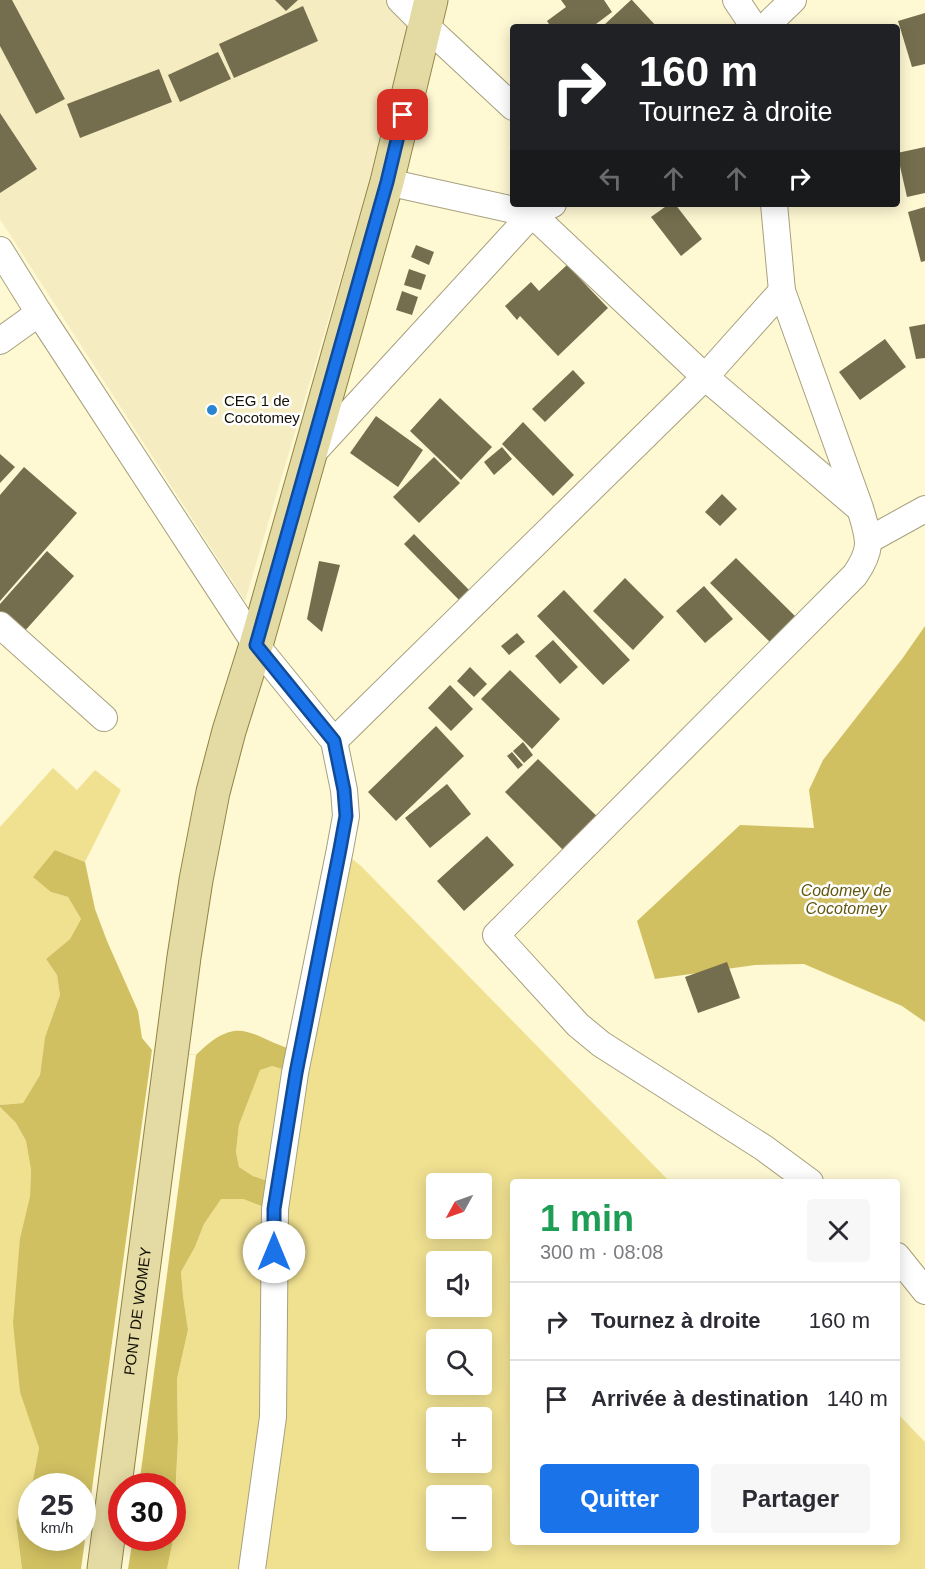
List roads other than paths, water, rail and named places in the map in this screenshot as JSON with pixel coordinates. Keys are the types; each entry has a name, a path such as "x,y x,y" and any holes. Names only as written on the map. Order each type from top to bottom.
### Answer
{"main road":[{"name":"PONT DE WOMEY","path":"104,1569 170,1053 196,880 213,792 387,182 428,12"}],"street":[{"path":"400,0 428,12 510,103"},
{"path":"736,0 752,24"},
{"path":"768,24 793,0"},
{"path":"387,182 510,203"},
{"path":"774,207 782,291 860,508 869,540 865,560 855,575 496,935 578,1025 601,1044 764,1148 806,1179"},
{"path":"309,456 543,209 705,377 860,508"},
{"path":"0,250 256,645 334,741 344,790 346,816 296,1073 277,1197 273,1417 252,1569"},
{"path":"334,741 705,377 782,291"},
{"path":"0,341 39,313"},
{"path":"869,540 925,508"},
{"path":"0,625 105,718"},
{"path":"900,1260 925,1291"}],"water":[{"name":"Codomey de Cocotomey","path":"925,626 925,1022 902,1006 804,964 755,965 655,979 637,921 740,825 814,828 809,790 823,760"},
{"path":"55,850 85,862 95,909 138,1011 142,1038 152,1050 196,1055 212,1041 236,1031 257,1035 300,1052 295,1073 272,1066 260,1070 239,1125 236,1152 239,1167 253,1176 279,1185 264,1207 243,1199 221,1199 204,1224 195,1247 181,1272 188,1330 177,1379 176,1473 108,1473 108,1551 171,1551 167,1569 22,1569 20,1551 96,1551 96,1473 34,1473 39,1448 20,1392 13,1323 20,1238 30,1196 31,1170 26,1141 16,1123 0,1105 23,1103 40,1075 45,1037 60,995 57,975 46,959 70,939 81,919 68,897 51,892 33,877"}],"place":[{"name":"CEG 1 de Cocotomey","path":"212,410"}]}
